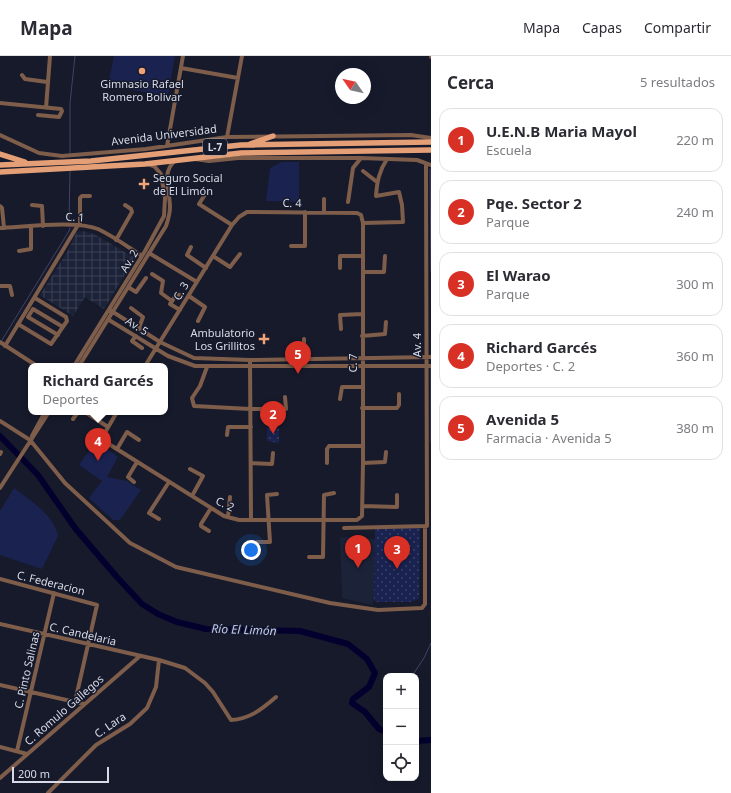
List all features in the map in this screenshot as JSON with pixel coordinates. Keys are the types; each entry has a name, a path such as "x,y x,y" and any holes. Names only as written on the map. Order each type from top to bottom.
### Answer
{"main road":[{"path":"248,145 273,136"},
{"name":"Avenida Universidad","path":"0,165 134,157 248,145 431,142"},
{"name":"L-7","path":"0,172 145,164 241,153 284,151 431,150"},
{"path":"0,154 31,164"}],"street":[{"path":"46,108 50,56"},
{"path":"167,146 183,56"},
{"path":"227,137 242,56"},
{"path":"181,68 238,78"},
{"path":"22,75 26,79 48,82"},
{"path":"0,103 61,109 62,114 59,117 38,115"},
{"name":"Avenida Universidad","path":"0,135 40,153 62,156 167,146 227,137 411,135 431,138"},
{"path":"134,157 146,148"},
{"name":"L-7","path":"191,158 209,161 251,158 361,158 417,160 428,165"},
{"path":"348,202 353,168 361,158"},
{"path":"363,223 402,222 402,205 399,192 376,196 377,182 381,168 387,159"},
{"name":"Av. 2","path":"76,363 128,287 166,226 169,216 170,199 167,173 169,166 177,160"},
{"name":"Av. 2","path":"81,363 109,320 112,311 161,224 164,216 165,204 161,174 155,167 145,164"},
{"name":"Av. 4","path":"30,440 34,448 65,483 130,543 150,555 176,567 330,603 378,610 422,608 425,604 428,366 426,358 428,165"},
{"path":"363,171 377,182"},
{"path":"206,193 200,204 232,225"},
{"path":"5,346 79,225 80,198 82,196 90,196"},
{"path":"324,199 324,212"},
{"path":"32,205 42,206 43,226"},
{"path":"116,240 132,212 131,209 125,205"},
{"path":"0,206 2,208 2,228"},
{"name":"C. 4","path":"232,225 238,217 247,212 357,213 362,217 363,223"},
{"path":"291,246 306,246 305,212"},
{"name":"C. 7","path":"362,516 363,223"},
{"name":"C. 1","path":"2,228 79,225 97,229 142,256"},
{"name":"C. 3","path":"147,363 232,225"},
{"path":"19,251 31,249 31,227"},
{"path":"191,246 187,255 206,268"},
{"path":"149,253 197,282"},
{"path":"213,256 230,267 240,254"},
{"path":"340,268 340,256 362,256"},
{"path":"363,272 384,272 385,256"},
{"path":"152,274 163,282 161,293 172,301"},
{"path":"128,287 136,292 146,278"},
{"path":"0,286 10,286 12,295"},
{"path":"180,310 170,304 177,294 182,296"},
{"path":"189,296 205,306 198,321"},
{"path":"18,324 51,344 58,335 67,321 66,317 35,298"},
{"path":"131,308 144,316 139,328"},
{"path":"58,335 28,317 33,309 63,327"},
{"path":"112,311 160,342 194,358 304,360 431,358"},
{"path":"341,329 340,315 362,314"},
{"name":"Av. 5","path":"109,320 182,362 207,367 428,366"},
{"path":"362,336 385,334 386,322"},
{"path":"136,336 132,341 142,348"},
{"path":"304,339 304,360"},
{"path":"0,342 32,363"},
{"path":"250,360 252,520"},
{"path":"207,367 200,386 192,398 194,406 286,409 286,397"},
{"path":"340,399 342,387 362,387"},
{"path":"362,408 397,408 399,406 399,394"},
{"path":"30,440 43,415"},
{"path":"0,488 47,415"},
{"path":"73,419 76,415"},
{"path":"90,415 108,427 115,415"},
{"path":"0,421 30,440"},
{"name":"C. 2","path":"108,427 102,436 104,441 211,508 228,517 252,520 357,520 362,516"},
{"path":"228,435 228,427 251,427"},
{"path":"19,432 29,433 35,428"},
{"path":"117,449 127,432 139,440"},
{"path":"327,463 327,450 329,446 363,446"},
{"path":"363,464 385,462 386,452"},
{"path":"251,463 272,464 273,453"},
{"path":"134,482 128,477 137,462"},
{"path":"190,469 203,476 192,496"},
{"path":"0,476 5,479"},
{"path":"159,519 149,514 169,482"},
{"path":"309,557 323,557 324,495 334,493"},
{"path":"257,542 270,542 267,495 277,494"},
{"path":"363,506 397,507 397,495"},
{"path":"228,517 230,497"},
{"path":"210,531 201,524 211,508"},
{"path":"344,528 426,526"},
{"name":"C. Federacion","path":"0,579 97,604 87,645"},
{"name":"C. Pinto Salinas","path":"17,751 32,693 54,593"},
{"name":"C. Candelaria","path":"0,625 178,665 194,674 212,692 230,720 249,717 258,712 276,697"},
{"path":"75,702 87,645"},
{"name":"C. Romulo Gallegos","path":"0,778 140,656"},
{"name":"C. Lara","path":"48,793 96,745 130,724 148,708 156,687 159,660"},
{"path":"0,685 84,704"},
{"path":"0,747 27,754"}],"shaded area":[{"name":"Gimnasio Rafael Romero Bolivar","path":"114,56 175,56 168,96 108,86"},
{"path":"282,162 299,162 299,202 266,201 270,168"},
{"path":"83,231 94,234 135,258 104,309 85,297 73,316 40,295 67,252 77,232"},
{"path":"267,426 279,426 279,443 267,441"},
{"path":"96,441 118,457 107,477 127,481 141,490 120,520 113,520 89,498 102,481 79,465"},
{"path":"14,488 27,497 47,515 56,529 58,536 42,569 0,555 0,511"},
{"path":"420,526 419,599 410,602 376,602 374,599 375,527"},
{"path":"340,537 375,539 374,599 372,605 342,598"}],"waterway":[{"path":"70,153 70,103 75,56"},
{"path":"430,169 431,271"},
{"path":"69,223 70,170"},
{"path":"2,340 70,228"},
{"path":"431,368 431,442"},
{"name":"Río El Limón","path":"0,436 38,475 75,528 116,576 142,604 158,614 177,622 206,629 300,631 348,644 367,659 375,673 369,687 353,699 352,703 365,712 379,729 383,731"},
{"path":"414,673 424,658 431,643"},
{"name":"Río El Limón","path":"419,741 431,740"}],"place":[{"name":"Gimnasio Rafael Romero Bolivar","path":"142,71"},
{"name":"Seguro Social de El Limón","path":"144,184"},
{"name":"Ambulatorio Los Grillitos","path":"264,339"},
{"name":"Avenida 5","path":"298,374"},
{"name":"Pqe. Sector 2","path":"273,434"},
{"name":"Richard Garcés","path":"98,461"},
{"name":"U.E.N.B Maria Mayol","path":"358,568"},
{"name":"El Warao","path":"397,569"}]}
